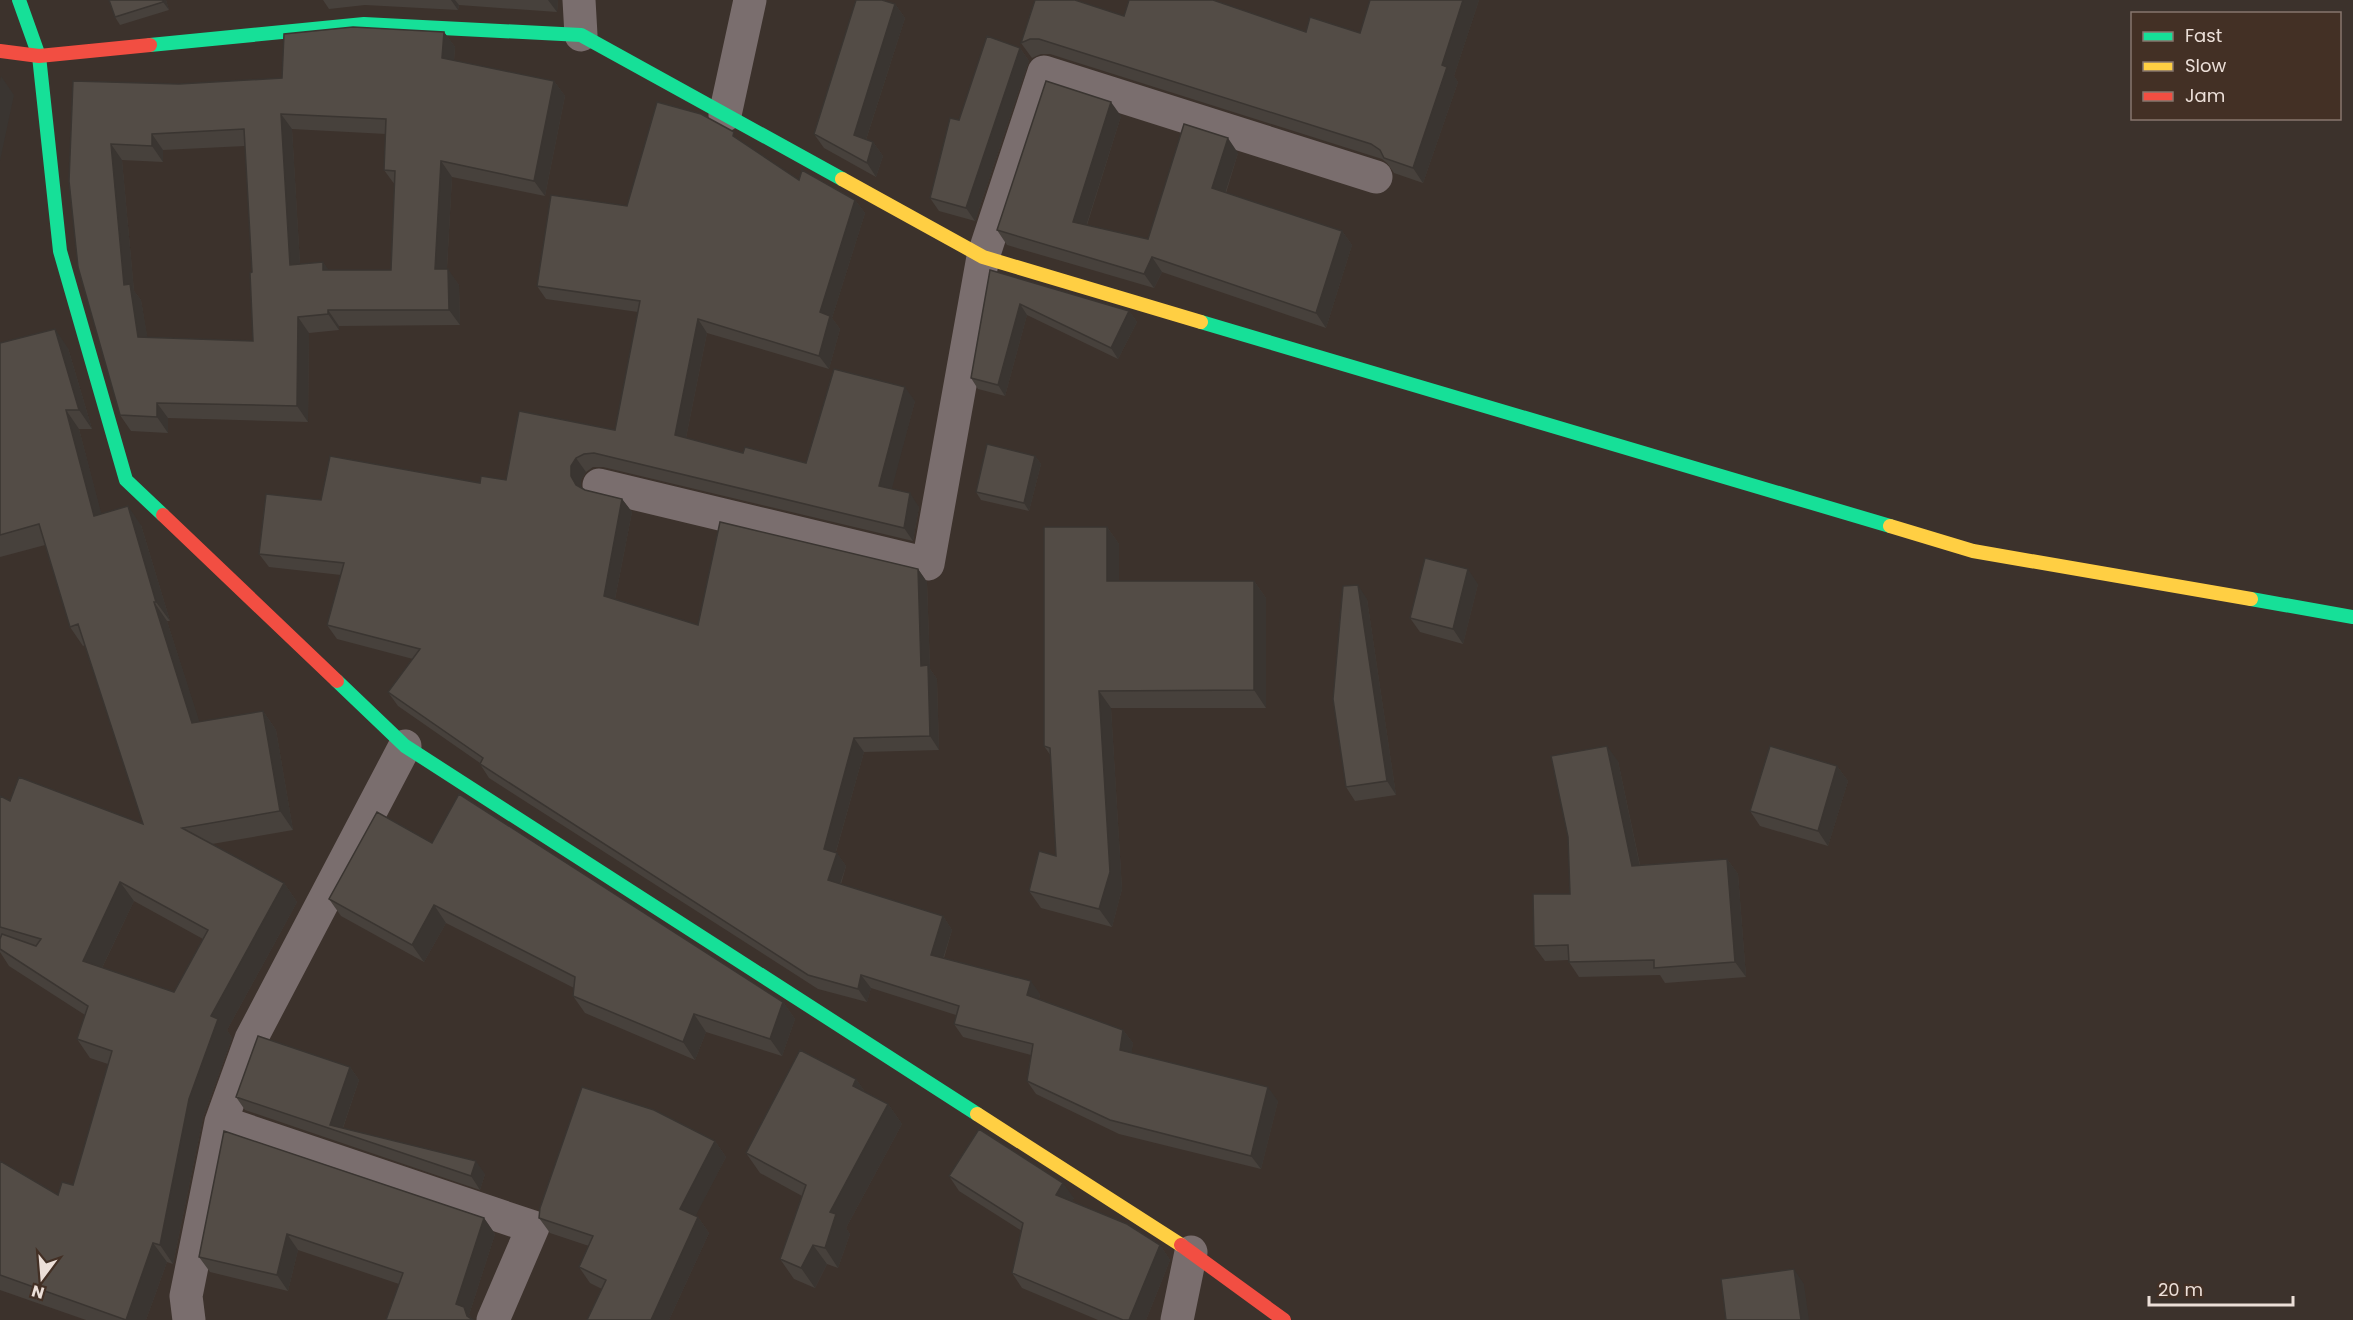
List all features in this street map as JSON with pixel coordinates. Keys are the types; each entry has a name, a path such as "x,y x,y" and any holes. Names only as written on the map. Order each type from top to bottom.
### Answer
{"street":[{"path":"19,0 39,56 60,251 126,480 405,746 1191,1252 1284,1320"},
{"path":"579,0 581,35"},
{"path":"725,115 750,0"},
{"path":"0,51 39,56 364,24 581,35 983,257 1973,551 2353,617"},
{"path":"598,485 928,564 983,257 1044,72 1376,177"},
{"path":"189,1320 186,1296 221,1122 251,1039 405,746"},
{"path":"221,1122 533,1227 493,1320"},
{"path":"1177,1320 1191,1252"}],"building":[{"path":"109,0 163,0 163,2 115,17"},
{"path":"856,0 882,0 895,4 854,135 873,142 867,163 814,134"},
{"path":"1035,0 1075,0 1124,16 1129,0 1213,0 1306,32 1310,17 1360,33 1370,0 1463,0 1442,65 1447,67 1413,168 1384,158 1380,150 1371,144 1039,39 1030,39 1021,43"},
{"path":"353,27 444,32 442,58 554,81 534,181 441,161 435,269 448,269 449,310 328,310 328,314 298,317 297,406 157,403 157,417 120,415 78,267 69,181 73,81 179,84 282,78 284,34","holes":["281,114 386,119 384,170 395,171 391,270 323,270 323,262 290,265","244,129 252,272 250,273 253,341 138,337 130,284 124,285 111,144 152,146 152,134"]},
{"path":"987,36 1020,48 966,208 930,198 950,118 959,120"},
{"path":"1046,81 1111,102 1073,222 1148,239 1184,124 1228,138 1212,188 1342,231 1316,313 1152,257 1144,274 997,230"},
{"path":"657,102 701,114 734,132 733,136 799,180 802,170 855,200 820,312 830,316 819,356 698,319 675,435 743,453 745,447 806,463 834,369 905,387 879,486 910,493 904,528 594,453 584,454 576,458 571,466 571,476 576,485 585,490 622,499 604,596 698,625 720,522 918,569 921,666 928,665 930,736 854,738 824,849 837,853 828,880 943,916 931,955 1031,981 1027,995 1123,1030 1120,1050 1268,1087 1251,1156 1110,1120 1027,1081 1033,1044 954,1024 959,1006 861,975 858,989 808,975 480,764 483,758 388,692 420,649 327,625 344,563 259,554 266,494 321,500 330,456 480,483 481,476 506,480 519,411 615,430 640,301 537,286 551,195 627,206"},
{"path":"990,270 1129,311 1111,348 1020,304 998,385 971,378"},
{"path":"55,329 79,410 66,410 94,516 128,506 156,602 154,602 192,723 263,711 280,811 182,828 284,883 211,1016 218,1019 189,1099 160,1245 153,1243 126,1320 0,1275 0,1161 58,1195 62,1182 73,1185 112,1051 77,1039 88,1006 0,949 2,934 36,946 41,939 0,927 0,796 10,801 19,777 143,824 78,624 70,627 39,524 0,535 0,343","holes":["120,882 208,930 174,992 83,961"]},
{"path":"987,444 1035,456 1024,503 976,492"},
{"path":"1044,527 1107,527 1107,581 1254,581 1254,690 1099,691 1110,872 1099,909 1029,891 1039,851 1056,856 1050,748 1044,746"},
{"path":"1425,558 1468,569 1453,629 1410,618"},
{"path":"1358,585 1387,781 1346,787 1333,699 1343,586"},
{"path":"1607,746 1632,866 1727,859 1735,962 1654,968 1654,960 1569,962 1568,945 1534,946 1533,894 1570,894 1568,837 1551,756"},
{"path":"1770,746 1837,766 1818,831 1750,811"},
{"path":"459,794 783,1002 770,1039 694,1014 683,1042 573,996 575,977 434,905 412,945 329,899 377,812 432,843"},
{"path":"258,1036 350,1067 330,1125 476,1161 471,1176 236,1097"},
{"path":"800,1050 856,1079 853,1086 888,1104 830,1212 836,1214 825,1248 813,1245 801,1268 780,1259 806,1185 746,1153"},
{"path":"582,1087 654,1110 715,1141 680,1209 698,1217 651,1320 587,1320 606,1280 579,1267 593,1236 539,1218 540,1208"},
{"path":"979,1129 1063,1183 1056,1195 1127,1224 1160,1245 1129,1320 1123,1320 1012,1273 1023,1223 949,1176"},
{"path":"224,1131 484,1218 456,1304 464,1307 467,1316 473,1320 386,1320 403,1273 287,1234 277,1275 199,1257"},
{"path":"1794,1269 1801,1320 1726,1320 1721,1279"}],"traffic: fast":[{"path":"19,0 39,56 60,251 126,480 163,515"},
{"path":"150,45 364,24 581,35 842,179"},
{"path":"1201,322 1890,526"},
{"path":"2251,599 2353,617"},
{"path":"337,681 405,746 977,1114"}],"traffic: slow":[{"path":"842,179 983,257 1201,322"},
{"path":"1890,526 1973,551 2251,599"},
{"path":"977,1114 1181,1245"}],"traffic: jam":[{"path":"0,51 39,56 150,45"},
{"path":"163,515 337,681"},
{"path":"1181,1245 1284,1320"}]}
